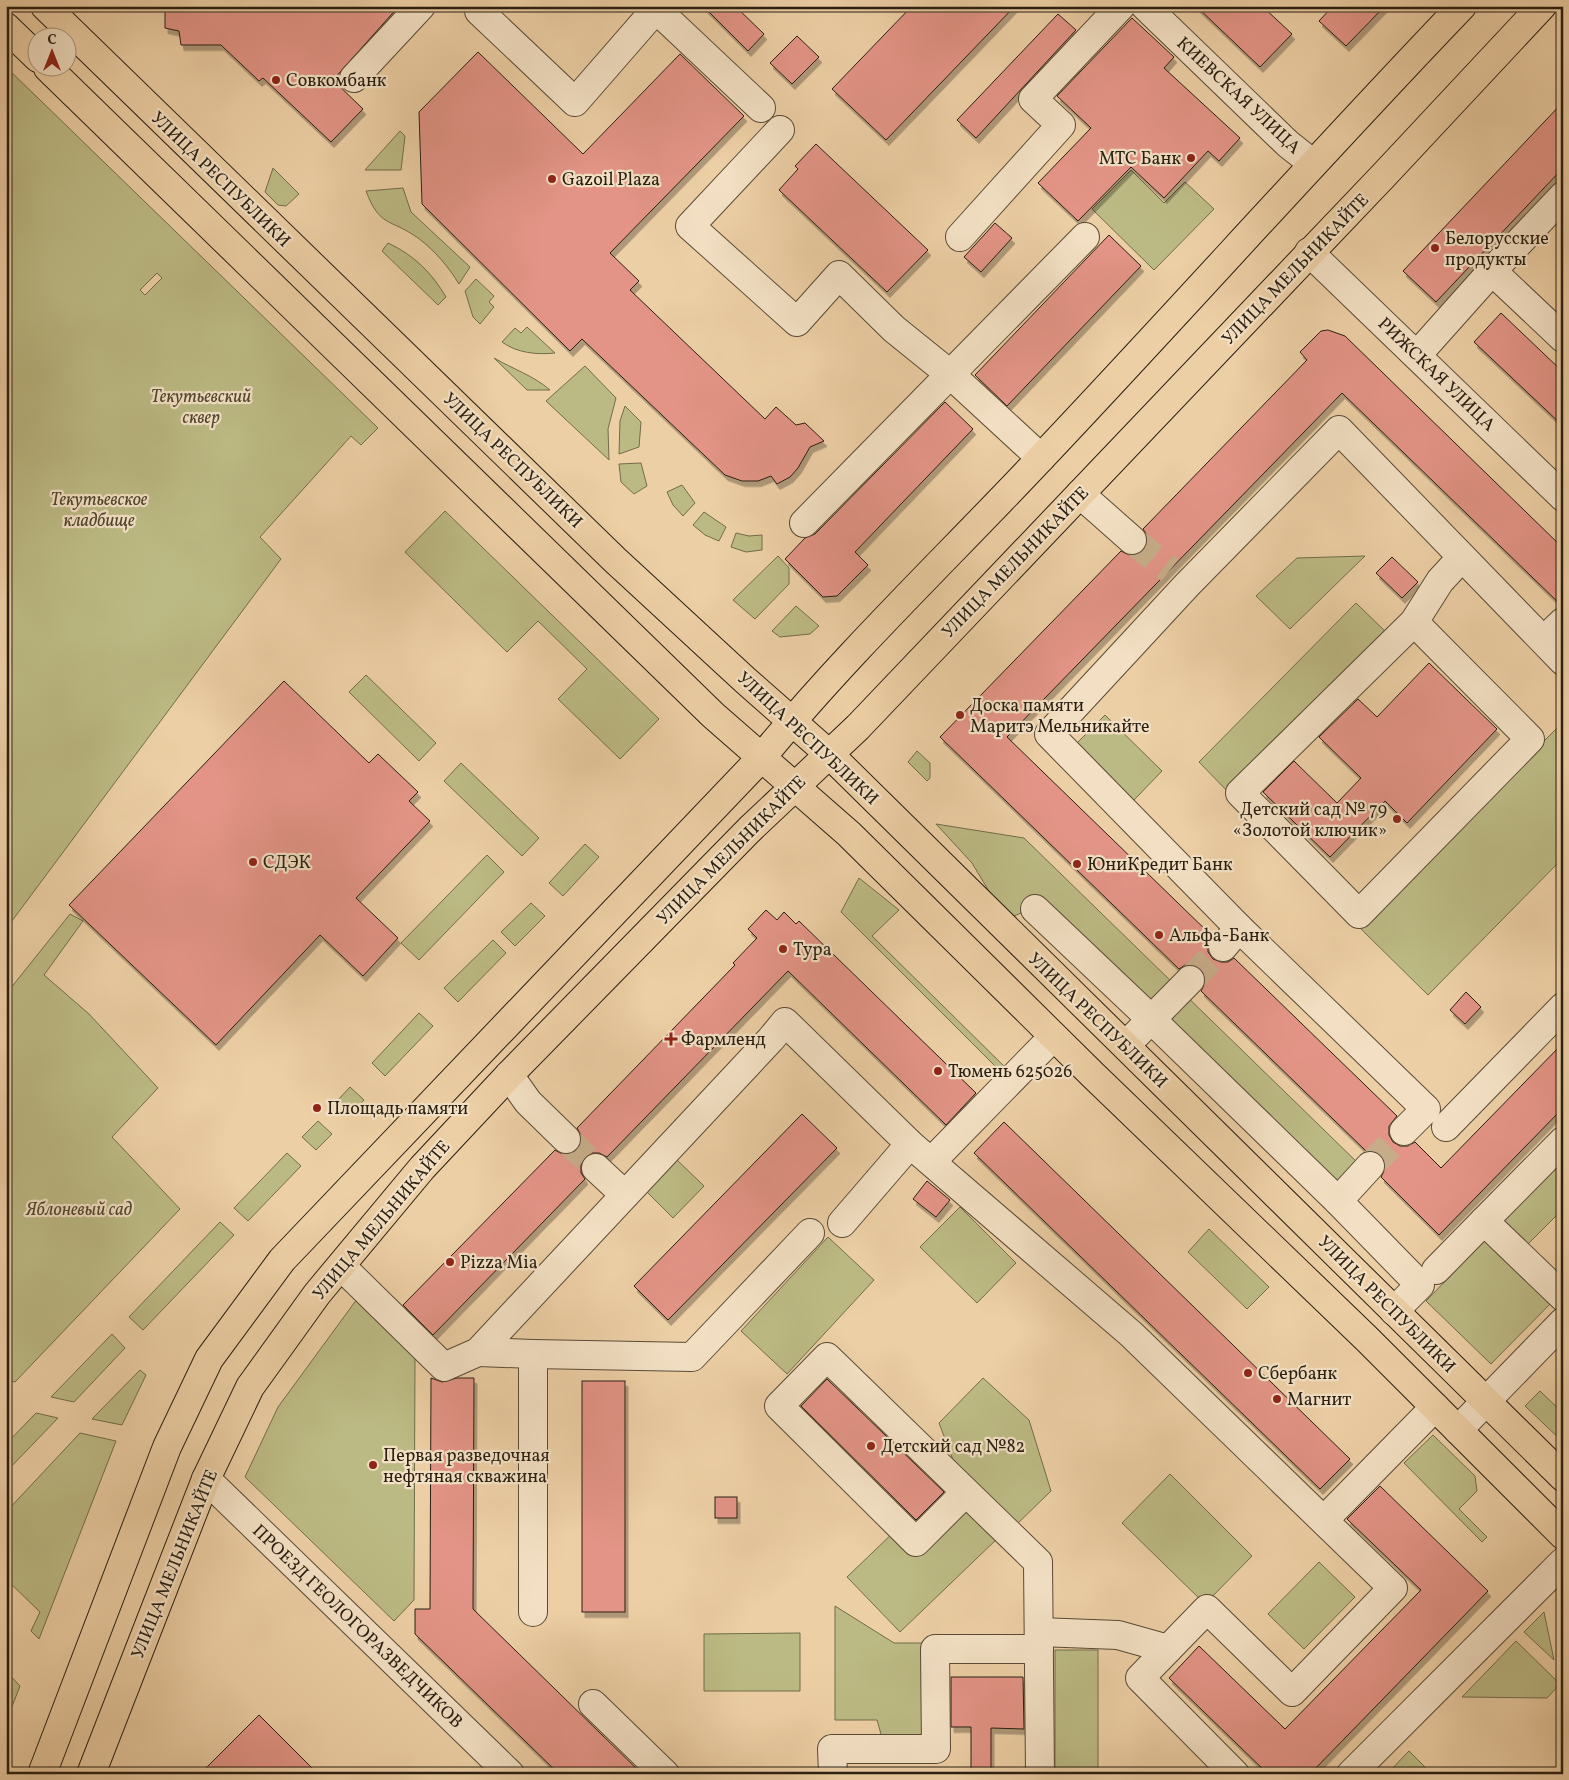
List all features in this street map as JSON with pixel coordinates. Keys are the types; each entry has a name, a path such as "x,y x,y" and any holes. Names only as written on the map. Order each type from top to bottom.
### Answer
{"main road":[{"name":"УЛИЦА РЕСПУБЛИКИ","path":"45,6 615,560 829,754 1563,1477"},
{"name":"УЛИЦА МЕЛЬНИКАЙТЕ","path":"42,1774 167,1447 209,1359 282,1260 762,757 791,721 1041,458 1312,163 1462,6"},
{"name":"УЛИЦА МЕЛЬНИКАЙТЕ","path":"91,1774 206,1479 250,1387 317,1294 342,1267 422,1168 510,1075 794,786 858,727 1542,6"},
{"path":"6,27 28,48"},
{"path":"58,78 713,715 849,834 1053,1037 1435,1407 1563,1535"}],"street":[{"path":"354,78 421,6"},
{"path":"960,236 1061,125 1033,99 1121,6"},
{"name":"КИЕВСКАЯ УЛИЦА","path":"1145,6 1288,144 1312,163"},
{"path":"479,11 575,102 657,8 761,108"},
{"path":"780,130 690,226 797,322 839,275 894,329 951,375 1041,458"},
{"path":"1417,356 1492,271 1563,196"},
{"path":"804,523 1085,237"},
{"name":"РИЖСКАЯ УЛИЦА","path":"1309,252 1563,497"},
{"path":"1492,271 1563,338"},
{"path":"1404,1132 1426,1109 1231,937 1049,734 1178,578 1339,430 1462,557 1553,631 1563,661"},
{"path":"1080,494 1132,540"},
{"path":"1414,622 1530,739 1360,914 1240,793 1414,622 1440,581 1462,557"},
{"path":"1035,910 1152,1020 1338,1201 1420,1285 1394,1311"},
{"path":"1126,1045 1190,980"},
{"path":"1446,1127 1563,1008"},
{"path":"342,1267 444,1368 478,1352 624,1194 725,1089 784,1022 910,1144 1131,1334 1394,1588 1292,1692 1207,1609 1140,1678 1235,1774"},
{"path":"932,1161 1053,1037"},
{"path":"510,1075 528,1102 566,1139"},
{"path":"1436,1270 1563,1141"},
{"path":"842,1223 910,1144"},
{"path":"1338,1201 1370,1166"},
{"path":"596,1168 624,1194"},
{"path":"1484,1221 1563,1297"},
{"path":"478,1352 692,1356 810,1234"},
{"path":"1458,1430 1563,1322"},
{"path":"533,1354 533,1612"},
{"path":"966,1492 916,1542 779,1406 827,1357 966,1492 1038,1562 1040,1774"},
{"path":"1324,1520 1435,1407"},
{"name":"ПРОЕЗД ГЕОЛОГОРАЗВЕДЧИКОВ","path":"206,1479 510,1774"},
{"path":"1351,1774 1563,1562"},
{"path":"832,1774 832,1750 936,1749 935,1649 1118,1635 1168,1649"},
{"path":"593,1704 665,1774"}],"green space":[{"path":"6,67 378,428 361,445 351,436 260,537 281,559 6,929","holes":["157,273 162,278 145,295 140,290"]},
{"path":"400,131 405,136 401,170 365,170"},
{"path":"273,168 299,194 286,206 278,205 265,192"},
{"path":"1131,170 1164,203 1185,182 1214,209 1154,270 1092,209"},
{"path":"403,188 411,212 470,267 459,284 441,259 430,248 418,238 381,217 371,203 366,191"},
{"path":"388,243 414,259 435,280 446,297 438,305 382,251"},
{"path":"476,279 494,296 489,302 494,307 480,324 473,317 465,291"},
{"path":"527,327 555,353 527,352 514,349 502,342 515,328 521,333"},
{"path":"494,358 544,385 550,390 527,390"},
{"path":"585,366 616,398 608,429 609,460 546,401"},
{"path":"625,406 641,422 639,447 619,454 620,421"},
{"path":"641,463 647,486 634,494 621,482 619,464"},
{"path":"682,485 695,503 683,516 673,505 667,492"},
{"path":"445,511 659,719 620,759 558,699 587,669 538,621 507,652 405,552"},
{"path":"704,512 726,527 719,541 705,535 693,525"},
{"path":"736,533 749,536 762,535 762,550 746,552 731,547"},
{"path":"778,556 789,568 789,584 755,619 733,600"},
{"path":"1365,556 1290,629 1256,596 1297,558"},
{"path":"1356,603 1389,635 1231,795 1199,762"},
{"path":"796,606 819,626 810,634 780,637 772,631"},
{"path":"366,675 436,743 419,761 349,692"},
{"path":"1105,715 1162,771 1134,800 1077,743"},
{"path":"1563,722 1563,858 1428,995 1359,927"},
{"path":"917,751 930,763 930,778 927,781 908,762"},
{"path":"461,763 539,838 522,856 444,781"},
{"path":"936,824 1024,838 1362,1167 1341,1191 1042,904 1014,916 990,893 972,863"},
{"path":"585,844 599,857 563,896 549,883"},
{"path":"487,855 504,872 419,960 401,943"},
{"path":"859,878 899,910 872,936 1010,1072 1006,1077 841,912"},
{"path":"531,903 545,916 515,946 501,932"},
{"name":"Яблоневый сад","path":"70,914 83,921 44,975 89,1014 158,1088 112,1137 180,1209 15,1382 6,1380 6,994"},
{"path":"493,940 506,953 458,1002 444,988"},
{"path":"419,1013 433,1026 385,1076 372,1063"},
{"path":"350,1087 364,1100 351,1114 337,1101"},
{"path":"318,1121 332,1134 316,1150 302,1137"},
{"path":"287,1153 301,1166 248,1221 234,1208"},
{"path":"674,1157 704,1186 673,1218 644,1189"},
{"path":"1563,1159 1563,1209 1528,1244 1503,1220"},
{"path":"960,1207 1016,1263 977,1303 920,1247"},
{"path":"220,1222 234,1235 143,1330 129,1317"},
{"path":"1209,1229 1269,1287 1247,1309 1188,1252"},
{"path":"828,1237 874,1280 787,1374 741,1331"},
{"path":"1485,1240 1551,1303 1491,1364 1426,1301"},
{"path":"357,1299 415,1356 414,1600 394,1621 245,1477 278,1407"},
{"path":"112,1334 125,1348 74,1402 51,1397"},
{"path":"140,1370 146,1375 122,1425 92,1419"},
{"path":"983,1378 1029,1420 1051,1491 1014,1527 955,1465 939,1423"},
{"path":"1540,1391 1563,1413 1563,1442 1525,1406"},
{"path":"36,1413 58,1418 6,1472 6,1444"},
{"path":"80,1433 116,1441 39,1639 31,1631 40,1612 6,1579 6,1552 12,1545 6,1540 6,1512"},
{"path":"1433,1435 1475,1476 1477,1491 1459,1509 1487,1537 1482,1542 1404,1463"},
{"path":"1170,1474 1252,1556 1205,1604 1122,1523"},
{"path":"969,1506 999,1537 900,1632 847,1577 897,1529"},
{"path":"1319,1562 1355,1597 1304,1649 1268,1614"},
{"path":"835,1606 894,1643 929,1643 929,1724 922,1738 893,1745 881,1734 877,1720 835,1720"},
{"path":"1544,1612 1554,1660 1524,1632"},
{"path":"800,1633 800,1691 704,1691 704,1634"},
{"path":"1516,1641 1560,1684 1547,1698 1462,1697"},
{"path":"1055,1650 1098,1650 1098,1774 1055,1774"},
{"path":"6,1671 20,1686 6,1722"},
{"path":"1409,1751 1429,1771 1428,1774 1387,1774"}],"building":[{"path":"172,6 399,6 333,80 363,109 331,142 263,78 259,81 221,45 181,45 179,31 165,28 165,11 172,11"},
{"path":"703,6 735,6 764,34 748,51"},
{"path":"912,6 1015,6 886,140 832,89"},
{"path":"1196,6 1262,6 1292,34 1260,67"},
{"path":"1333,6 1385,6 1346,46 1319,21"},
{"path":"1058,14 1076,30 976,138 957,120"},
{"path":"1132,18 1174,57 1164,68 1240,138 1219,161 1208,151 1164,198 1131,167 1078,221 1038,183 1091,128 1057,96"},
{"path":"797,36 819,57 792,84 770,63"},
{"name":"Gazoil Plaza","path":"478,52 583,154 680,54 744,116 610,253 639,281 630,290 765,419 776,407 796,425 805,423 824,441 810,447 798,468 790,477 777,484 771,476 758,481 742,481 725,475 582,339 570,351 422,204 419,112"},
{"path":"1563,102 1563,168 1436,302 1403,271"},
{"path":"816,144 928,250 887,292 779,190 798,169 795,166"},
{"path":"995,223 1012,238 981,272 964,257"},
{"path":"1109,235 1141,266 1007,406 975,375"},
{"path":"1501,313 1563,372 1563,426 1474,342"},
{"path":"1328,330 1345,336 1563,548 1563,607 1342,393 1007,737 1212,936 1208,945 1208,952 1213,959 1228,962 1234,958 1397,1116 1389,1126 1389,1135 1393,1142 1400,1146 1408,1146 1415,1142 1441,1168 1563,1043 1563,1108 1439,1235 1381,1177 1385,1169 1385,1162 1381,1155 1374,1151 1366,1151 1201,991 1205,983 1205,975 1201,969 1193,965 1185,965 1179,969 940,737 1121,551 1129,555 1136,555 1143,551 1147,543 1147,535 1143,529 1307,360 1300,352 1321,331"},
{"path":"945,402 973,429 855,552 868,565 837,596 823,597 785,559 805,538 815,534"},
{"path":"1392,557 1418,582 1402,598 1376,573"},
{"path":"1429,663 1497,729 1407,823 1385,801 1330,857 1263,792 1294,761 1337,803 1361,778 1319,737 1358,699 1377,717"},
{"path":"284,681 369,763 378,754 418,792 409,801 430,821 356,898 398,938 363,976 320,935 216,1045 69,905"},
{"path":"766,910 777,920 784,912 796,924 799,921 976,1093 946,1125 788,971 607,1157 599,1153 591,1153 585,1157 581,1165 581,1173 585,1179 433,1335 403,1305 555,1150 562,1154 570,1154 577,1150 581,1143 581,1135 577,1128 735,965 733,963 757,938 748,929"},
{"path":"1466,992 1481,1007 1465,1024 1450,1010"},
{"path":"802,1114 837,1148 668,1320 634,1286"},
{"path":"1004,1122 1350,1459 1320,1489 974,1153"},
{"path":"927,1181 950,1200 936,1217 913,1199"},
{"path":"431,1378 442,1382 457,1378 474,1378 473,1609 642,1774 559,1774 415,1634 415,1609 430,1609"},
{"name":"Детский сад №82","path":"827,1379 944,1492 916,1520 801,1406"},
{"path":"582,1381 625,1381 625,1612 582,1612"},
{"path":"1380,1486 1488,1591 1310,1774 1268,1774 1169,1678 1199,1646 1285,1729 1421,1590 1347,1519"},
{"path":"715,1497 737,1497 737,1518 715,1518"},
{"path":"951,1677 1023,1677 1024,1729 991,1728 991,1774 971,1774 971,1727 951,1727"},
{"path":"259,1715 318,1774 200,1774"}],"tunnel":[{"path":"1132,540 1170,570"},
{"path":"1190,980 1223,947"},
{"path":"1370,1166 1404,1131"},
{"path":"566,1139 596,1168"}],"place":[{"name":"Совкомбанк","path":"276,80"},
{"name":"МТС Банк","path":"1191,158"},
{"name":"Gazoil Plaza","path":"552,179"},
{"name":"Белорусские продукты","path":"1435,248"},
{"name":"Доска памяти Маритэ Мельникайте","path":"960,715"},
{"name":"Детский сад № 79 «Золотой ключик»","path":"1397,819"},
{"name":"СДЭК","path":"253,862"},
{"name":"ЮниКредит Банк","path":"1077,864"},
{"name":"Альфа-Банк","path":"1159,935"},
{"name":"Тура","path":"783,949"},
{"name":"Фармленд","path":"671,1039"},
{"name":"Тюмень 625026","path":"938,1071"},
{"name":"Площадь памяти","path":"317,1108"},
{"name":"Pizza Mia","path":"450,1262"},
{"name":"Сбербанк","path":"1248,1373"},
{"name":"Магнит","path":"1277,1399"},
{"name":"Детский сад №82","path":"871,1446"},
{"name":"Первая разведочная нефтяная скважина","path":"373,1465"}],"park label":[{"name":"Текутьевский сквер","path":"201,406"},
{"name":"Текутьевское кладбище","path":"99,509"}]}
